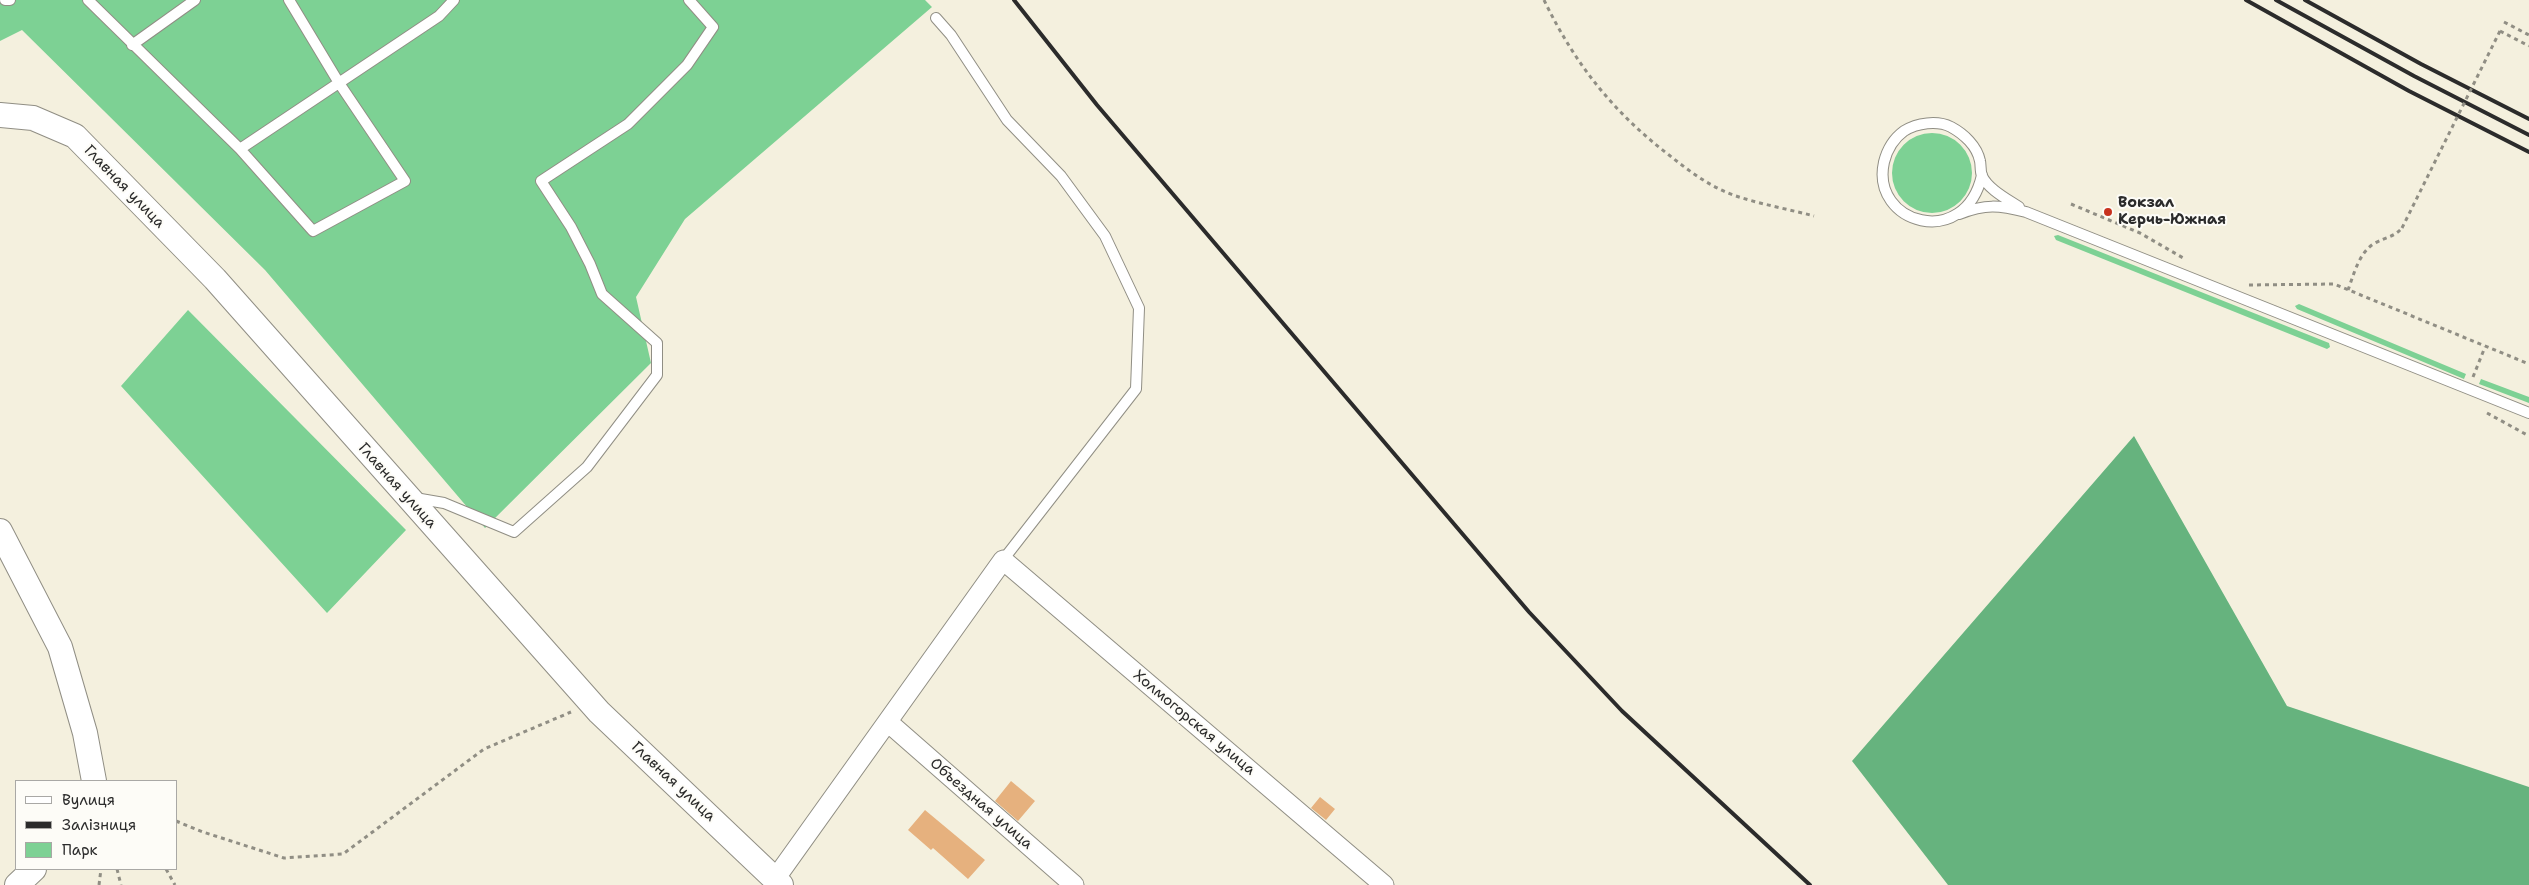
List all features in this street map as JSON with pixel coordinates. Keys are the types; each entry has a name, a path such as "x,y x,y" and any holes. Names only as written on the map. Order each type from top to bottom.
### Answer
{"street":[{"name":"Главная улица","path":"0,115 33,118 75,136 215,279 599,712 778,882"},
{"path":"0,531 60,647 85,733 94,780"},
{"path":"778,882 1003,560"},
{"name":"Холмогорская улица","path":"1003,560 1384,885"},
{"name":"Объездная улица","path":"888,723 1074,885"},
{"path":"17,885 33,870"}],"lane":[{"path":"5,0 10,0"},
{"path":"88,0 240,149 313,231 405,181 339,83 289,0"},
{"path":"132,45 195,0"},
{"path":"240,149 439,16 454,0"},
{"path":"407,497 444,503 514,532 587,467 657,374 656,343 602,294 590,264 570,227 541,181 628,124 687,66 713,27 690,0"},
{"path":"936,18 951,35 1007,120 1061,176 1104,236 1139,308 1136,389 1003,560"},
{"path":"1959,214 1974,197 1982,175 1980,160 1973,145 1963,134 1949,126 1934,123 1919,125 1905,131 1889,148 1882,170 1884,185 1890,200 1901,211 1915,219 1930,222 1945,220 1977,207 1996,205 2026,212 2529,413"},
{"path":"1982,175 1992,188 2026,212"}],"path":[{"path":"1544,0 1586,71 1608,101 1646,138 1694,175 1733,194 1814,216"},
{"path":"2504,22 2529,35"},
{"path":"2348,290 2360,258 2374,244 2395,236 2402,228 2500,31 2529,46"},
{"path":"2071,204 2140,233 2190,262"},
{"path":"2248,285 2334,284 2529,364"},
{"path":"178,822 203,832 284,858 343,854 484,749 567,712 599,712"},
{"path":"99,885 101,870"},
{"path":"117,870 121,885"},
{"path":"167,870 175,885"}],"green space":[{"path":"0,0 925,0 932,7 685,219 636,297 651,363 485,528 265,270 22,30 0,41"},
{"path":"1924,133 1940,133 1961,144 1972,165 1972,181 1961,202 1940,213 1924,213 1910,207 1898,195 1892,181 1892,165 1898,151 1910,139"},
{"path":"2058,235 2329,343 2330,347 2327,349 2056,240 2054,236"},
{"path":"2299,304 2466,374 2464,379 2297,309 2295,306"},
{"path":"188,310 406,530 327,613 121,386"},
{"path":"2481,379 2529,397 2529,403 2479,384"},
{"path":"2134,436 2287,706 2529,787 2529,885 1948,885 1852,761"}],"building":[{"path":"1011,781 1035,801 1018,821 995,801"},
{"path":"1320,797 1335,809 1326,820 1311,808"},
{"path":"925,810 985,860 968,879 933,848 931,850 908,830"}],"railway":[{"path":"1014,0 1097,105 1529,612 1622,711 1810,885"},
{"path":"2246,0 2409,91 2529,152"},
{"path":"2276,0 2414,76 2529,135"},
{"path":"2305,0 2421,64 2529,119"}],"place":[{"name":"Вокзал Керчь-Южная","path":"2108,212"}]}
